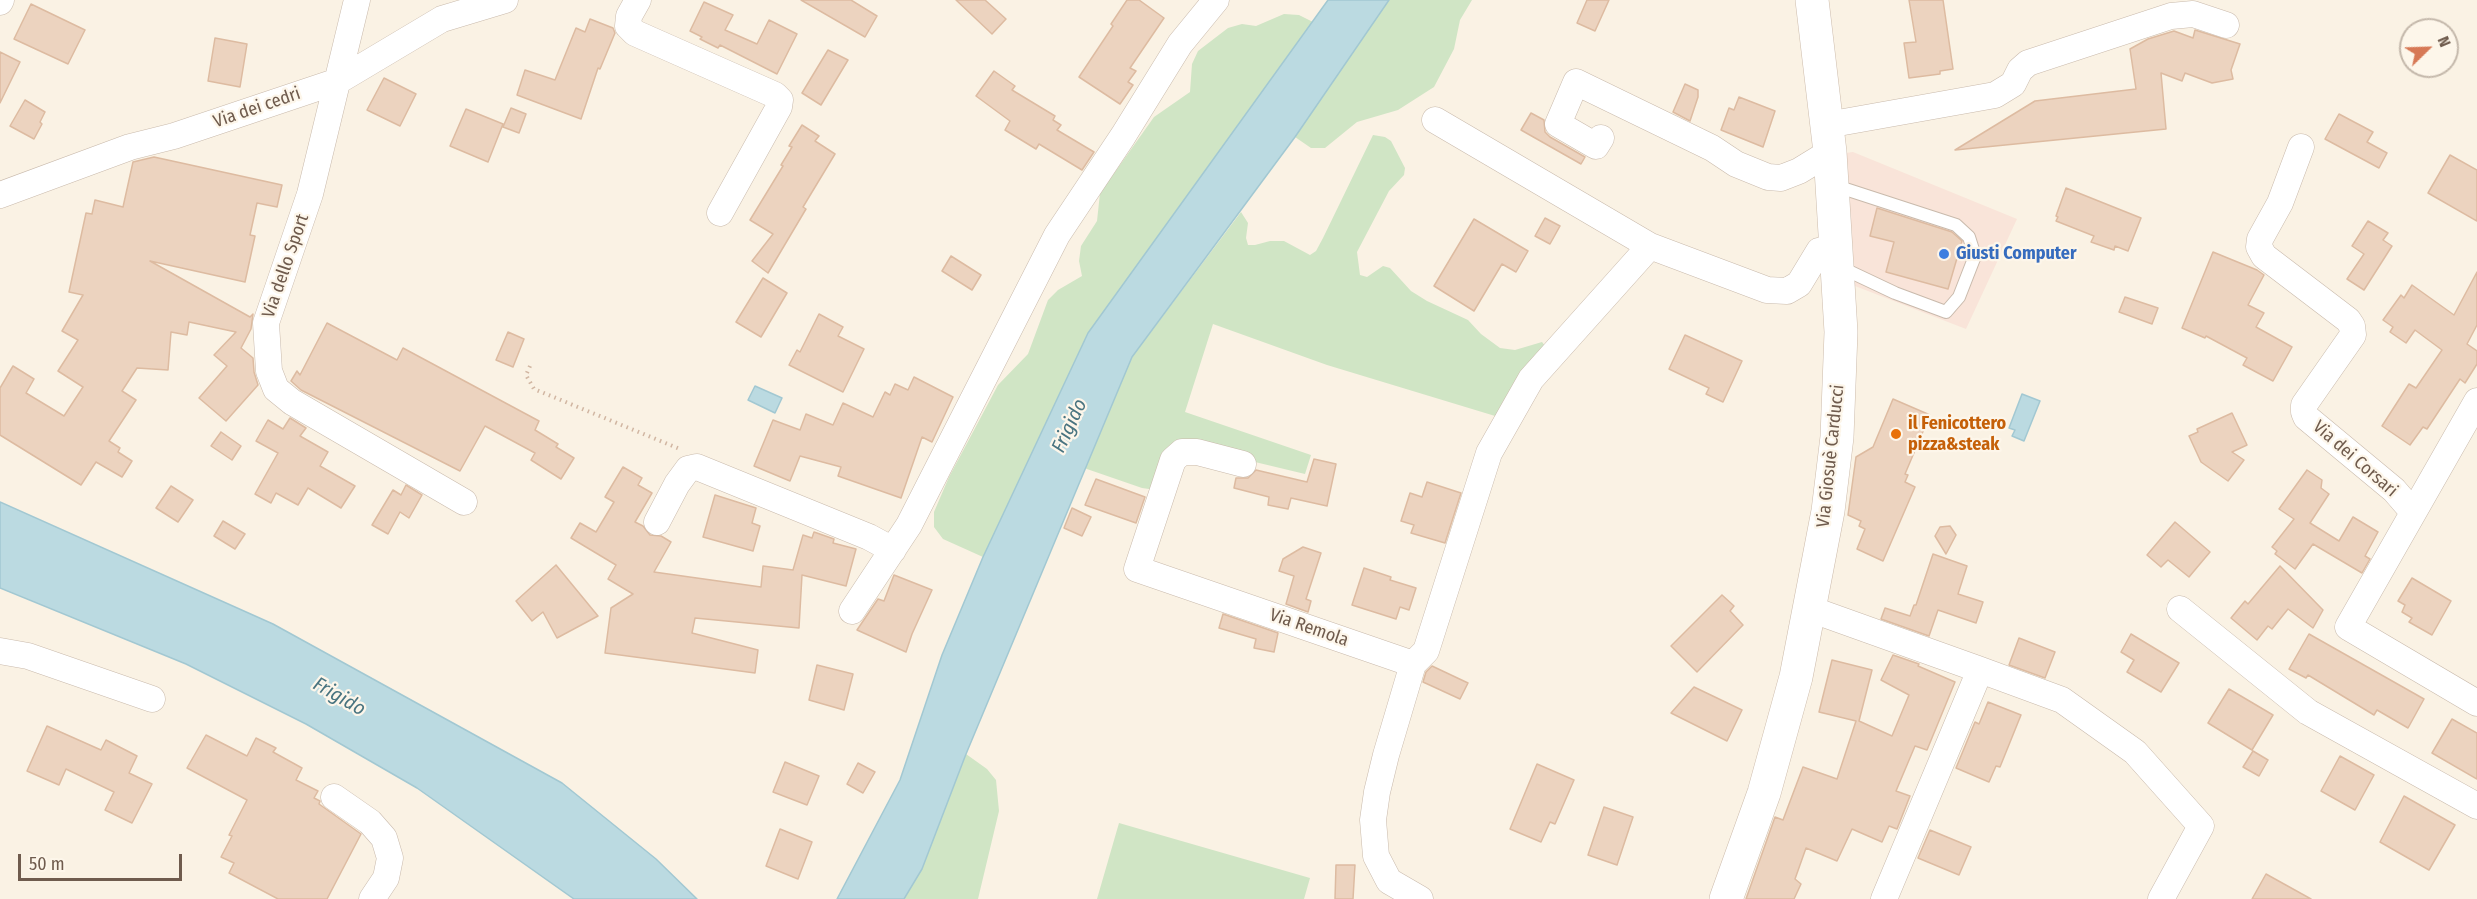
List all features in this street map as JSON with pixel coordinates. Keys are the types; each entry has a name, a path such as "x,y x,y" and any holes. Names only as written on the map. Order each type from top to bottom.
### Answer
{"main road":[{"name":"Via Giosuè Carducci","path":"1726,899 1764,793 1796,677 1828,511 1837,437 1841,332 1837,256 1828,139 1812,0"}],"street":[{"name":"Via dello Sport","path":"357,0 310,194 266,323 269,371 276,389 292,402 465,502"},
{"name":"Via dei cedri","path":"0,195 140,143 174,136 338,81 442,19 505,0"},
{"path":"638,0 629,16 628,26 634,33 775,95 780,100 779,107 720,213"},
{"path":"852,611 893,550 978,393 1057,235 1123,136 1180,44 1216,0"},
{"path":"1601,138 1596,146 1558,124 1576,82 1712,148 1736,164 1768,177 1781,178 1799,171 1828,139 1995,95 2013,84 2020,70 2028,63 2171,16 2193,14 2226,25"},
{"path":"1435,120 1650,246 1767,290 1787,291 1798,284 1820,251 1837,256"},
{"name":"Via dei Corsari","path":"2301,147 2280,203 2260,239 2259,247 2264,256 2348,320 2352,326 2353,335 2304,405 2304,412 2306,417 2394,490 2414,512"},
{"path":"1420,899 1389,881 1376,856 1373,820 1386,755 1413,664 1426,651 1489,453 1532,379 1650,246"},
{"name":"Via dei Corsari","path":"2477,401 2348,627 2477,703"},
{"name":"Via Remola","path":"1243,464 1197,452 1182,452 1173,460 1137,569 1413,664"},
{"path":"657,522 688,469 697,467 869,537 893,550"},
{"path":"1810,609 2062,700 2135,752 2201,826 2161,899"},
{"path":"2180,609 2308,712 2477,806"},
{"path":"0,651 28,656 152,699"},
{"path":"1884,899 1978,681 1974,668"},
{"path":"334,797 370,822 384,838 390,858 386,878 372,899"}],"lane":[{"path":"1832,184 1956,225 1969,237 1975,255 1959,297 1946,312 1895,293 1837,256"}],"shaded area":[{"path":"1853,152 2017,219 1966,329 1855,286 1846,153"}],"green space":[{"path":"1389,0 1472,0 1460,20 1454,49 1434,87 1398,110 1357,122 1325,148 1311,148 1295,137"},
{"path":"1284,14 1299,15 1313,22 1088,333 983,557 943,539 934,527 934,512 949,477 998,385 1028,354 1048,300 1058,290 1082,276 1079,261 1081,246 1097,221 1100,193 1154,117 1190,92 1192,64 1198,51 1228,28 1242,24 1256,26"},
{"path":"1373,135 1385,137 1391,141 1405,168 1404,175 1389,191 1357,252 1360,275 1367,277 1383,266 1390,268 1411,291 1468,320 1481,334 1500,348 1515,350 1542,342 1549,351 1505,419 1327,365 1213,324 1185,412 1311,455 1305,474 1180,444 1157,487 1149,489 1084,468 1132,357 1241,212 1248,223 1246,238 1248,245 1284,241 1310,255 1316,251 1323,238"},
{"path":"966,754 987,769 996,780 999,811 978,899 904,899 922,869"},
{"path":"1119,823 1310,878 1304,899 1097,899"}],"water":[{"name":"Frigido","path":"1328,0 1389,0 1295,137 1132,357 966,754 922,869 904,899 837,899 900,780 942,655 983,557 1088,333"},
{"path":"755,386 782,398 775,413 748,400"},
{"path":"2022,394 2040,401 2024,441 2012,436 2015,430 2009,428"},
{"name":"Frigido","path":"0,502 273,624 562,783 656,859 697,899 574,899 417,788 306,724 186,664 0,588"}],"building":[{"path":"801,0 851,0 877,16 865,37"},
{"path":"956,0 985,0 1006,19 992,34"},
{"path":"1127,0 1139,0 1164,18 1130,68 1136,71 1128,82 1133,85 1120,104 1079,77 1113,26 1111,24"},
{"path":"1587,0 1609,0 1595,31 1577,23"},
{"path":"1909,0 1943,0 1953,69 1940,71 1940,74 1909,78 1904,43 1916,42"},
{"path":"704,2 733,15 725,30 757,44 769,20 797,34 777,74 720,45 718,48 690,31"},
{"path":"31,4 85,30 68,64 14,39"},
{"path":"590,19 613,28 615,33 600,69 598,68 581,119 517,95 525,70 555,80 576,28 585,32"},
{"path":"2195,30 2240,44 2231,70 2233,79 2212,83 2185,73 2182,81 2161,73 2166,129 1955,150 2035,101 2136,89 2130,49 2148,39 2174,31 2193,38"},
{"path":"215,38 247,44 240,87 208,81"},
{"path":"828,50 848,60 821,105 802,93"},
{"path":"0,52 20,62 0,103"},
{"path":"994,71 1015,86 1012,90 1055,116 1053,120 1061,125 1057,130 1094,152 1082,170 1039,144 1036,149 1005,130 1010,121 976,96"},
{"path":"384,78 416,94 400,126 367,110"},
{"path":"1685,84 1698,90 1690,121 1673,112"},
{"path":"1739,97 1775,111 1763,147 1721,130 1729,108 1734,110"},
{"path":"25,100 45,112 34,139 10,126"},
{"path":"511,108 526,114 519,133 503,127"},
{"path":"466,109 503,124 488,162 450,146"},
{"path":"1531,113 1544,120 1545,132 1550,137 1585,157 1581,164 1521,130"},
{"path":"2339,114 2373,132 2367,142 2387,153 2379,168 2325,139"},
{"path":"802,125 819,136 815,141 835,154 803,207 806,209 768,273 752,261 773,234 750,220 783,166 781,165 792,147 789,146"},
{"path":"2450,155 2477,170 2477,221 2428,193"},
{"path":"154,157 282,185 277,207 257,203 250,235 255,236 245,282 150,261 250,317 253,314 251,329 241,348 253,358 258,385 226,421 199,398 227,366 214,355 236,332 189,322 187,335 171,332 168,370 137,368 122,391 136,400 109,441 120,448 118,452 132,461 122,477 96,462 81,485 0,435 0,388 13,366 34,379 26,393 64,416 83,387 58,371 78,340 62,331 83,295 69,292 86,213 92,214 95,200 123,207 133,162"},
{"path":"2066,188 2141,218 2128,251 2115,246 2114,250 2091,242 2094,236 2056,221"},
{"path":"1877,208 1952,232 1962,241 1948,289 1886,272 1894,242 1870,236"},
{"path":"1545,218 1560,226 1550,244 1535,236"},
{"path":"1474,219 1528,251 1516,272 1502,264 1474,311 1434,286"},
{"path":"2368,221 2388,233 2383,240 2392,246 2364,290 2347,279 2364,254 2352,246"},
{"path":"2213,252 2264,275 2248,305 2264,313 2256,327 2292,347 2273,381 2243,365 2247,358 2206,336 2205,338 2182,328"},
{"path":"951,256 981,275 972,290 942,271"},
{"path":"2477,272 2477,325 2467,344 2477,351 2477,364 2465,383 2460,379 2427,429 2423,427 2410,445 2382,426 2409,384 2416,388 2442,350 2415,330 2406,343 2390,332 2393,327 2383,320 2401,295 2404,298 2412,285 2454,315"},
{"path":"763,278 787,293 761,337 736,322"},
{"path":"2125,297 2158,308 2152,324 2119,312"},
{"path":"819,314 843,327 838,336 864,349 843,392 789,365 797,350 800,352"},
{"path":"327,323 397,360 403,348 539,421 535,430 558,444 556,447 574,458 561,479 531,460 535,453 485,426 460,471 301,390 291,381 297,371 300,375"},
{"path":"508,332 524,339 513,367 496,360"},
{"path":"1685,335 1742,361 1723,402 1706,394 1709,388 1669,369"},
{"path":"914,377 953,397 932,442 922,437 901,498 838,476 841,467 800,456 790,481 754,466 773,420 800,430 806,414 833,425 843,403 873,417 885,392 890,395 895,384 908,390"},
{"path":"1893,399 1930,415 1905,474 1908,475 1905,482 1915,487 1883,561 1857,549 1865,529 1859,526 1861,521 1848,515 1856,457 1873,447"},
{"path":"2232,413 2247,445 2232,452 2244,460 2228,481 2201,462 2189,436 2198,432 2197,429"},
{"path":"290,418 306,428 300,436 328,452 320,466 355,486 341,508 308,488 298,505 276,493 271,503 255,494 278,453 256,441 268,420 283,429"},
{"path":"221,432 241,446 232,460 211,446"},
{"path":"1314,459 1336,464 1327,506 1291,498 1288,509 1268,505 1269,497 1234,488 1236,478 1248,478 1256,470 1307,482"},
{"path":"623,467 642,478 638,485 652,493 635,522 643,526 650,535 661,536 671,542 654,572 761,587 763,566 793,570 803,535 812,538 814,532 834,539 833,543 856,549 846,586 802,575 799,628 695,618 692,633 758,650 755,673 605,653 611,608 633,594 608,579 616,565 571,538 580,523 596,532 614,502 605,497"},
{"path":"2307,470 2322,480 2321,488 2329,494 2310,523 2339,541 2353,517 2378,532 2365,556 2370,559 2362,573 2313,544 2295,569 2275,554 2277,551 2272,547 2294,519 2279,509"},
{"path":"1096,479 1145,497 1136,523 1085,505"},
{"path":"1427,482 1461,493 1445,543 1411,533 1414,525 1401,521 1410,493 1422,497"},
{"path":"406,485 422,495 409,518 400,512 388,534 372,525 393,490 401,495"},
{"path":"171,486 193,500 178,522 156,508"},
{"path":"715,495 756,508 752,523 760,526 753,551 703,537"},
{"path":"1072,508 1091,517 1082,536 1064,528"},
{"path":"223,521 245,534 235,549 214,536"},
{"path":"2175,522 2210,552 2189,577 2168,560 2161,567 2147,555"},
{"path":"1950,526 1956,535 1946,554 1935,536 1940,527"},
{"path":"1303,547 1321,553 1306,599 1311,601 1308,612 1286,604 1294,576 1279,571 1283,559"},
{"path":"1933,554 1967,566 1958,594 1983,602 1976,623 1938,610 1929,636 1881,619 1885,608 1910,616"},
{"path":"556,565 598,616 557,638 543,612 532,621 516,601"},
{"path":"2280,566 2323,610 2313,628 2288,609 2272,629 2268,626 2257,640 2231,618 2245,601 2248,604"},
{"path":"1364,568 1391,577 1390,580 1416,588 1409,610 1400,607 1396,619 1352,605"},
{"path":"894,575 932,590 906,652 857,630 878,599 884,601"},
{"path":"2412,578 2451,601 2432,635 2409,622 2412,618 2402,612 2405,605 2398,601"},
{"path":"1722,595 1734,606 1730,611 1743,625 1697,672 1671,646"},
{"path":"1223,614 1278,633 1274,652 1254,648 1256,639 1219,628"},
{"path":"2131,634 2179,663 2161,692 2127,672 2134,660 2121,652"},
{"path":"2309,634 2424,699 2408,728 2377,710 2374,715 2308,675 2306,678 2289,669"},
{"path":"2019,638 2055,652 2045,678 2009,665"},
{"path":"1893,655 1919,664 1918,666 1955,682 1927,750 1915,746 1896,791 1910,796 1897,829 1889,826 1882,842 1852,829 1837,861 1806,848 1795,879 1801,884 1794,899 1746,899 1775,817 1783,820 1803,767 1837,779 1856,721 1819,712 1832,660 1872,670 1859,721 1892,736 1909,695 1881,680"},
{"path":"817,665 853,674 844,710 809,700"},
{"path":"1432,666 1468,683 1460,699 1423,682 1426,672"},
{"path":"1694,687 1742,710 1727,741 1671,713"},
{"path":"2229,689 2273,715 2252,750 2208,723"},
{"path":"1988,702 2021,715 2000,767 1996,766 1989,782 1956,768 1975,722 1979,724"},
{"path":"2452,719 2477,733 2477,779 2432,753"},
{"path":"47,726 101,750 106,740 137,756 129,773 152,784 132,823 105,810 114,792 66,769 59,785 27,771"},
{"path":"206,735 247,756 256,738 276,748 273,752 302,768 296,780 318,791 314,798 320,801 319,804 361,834 327,899 278,899 229,873 234,863 221,857 232,836 229,835 247,800 187,768"},
{"path":"2253,751 2268,760 2259,776 2243,767"},
{"path":"2340,756 2374,775 2355,810 2321,791"},
{"path":"785,762 819,776 807,805 773,792"},
{"path":"858,763 875,772 863,793 847,784"},
{"path":"1537,764 1574,780 1555,824 1550,822 1541,842 1510,829"},
{"path":"2404,796 2455,825 2429,870 2380,842"},
{"path":"1604,807 1633,817 1617,865 1588,855"},
{"path":"780,829 812,842 798,879 766,866"},
{"path":"1930,830 1971,847 1959,875 1918,858"},
{"path":"1336,865 1355,865 1353,899 1335,899"},
{"path":"2266,874 2311,899 2252,899"}],"place":[{"name":"Giusti Computer","path":"1944,254"},
{"name":"il Fenicottero pizza&steak","path":"1896,434"}]}
